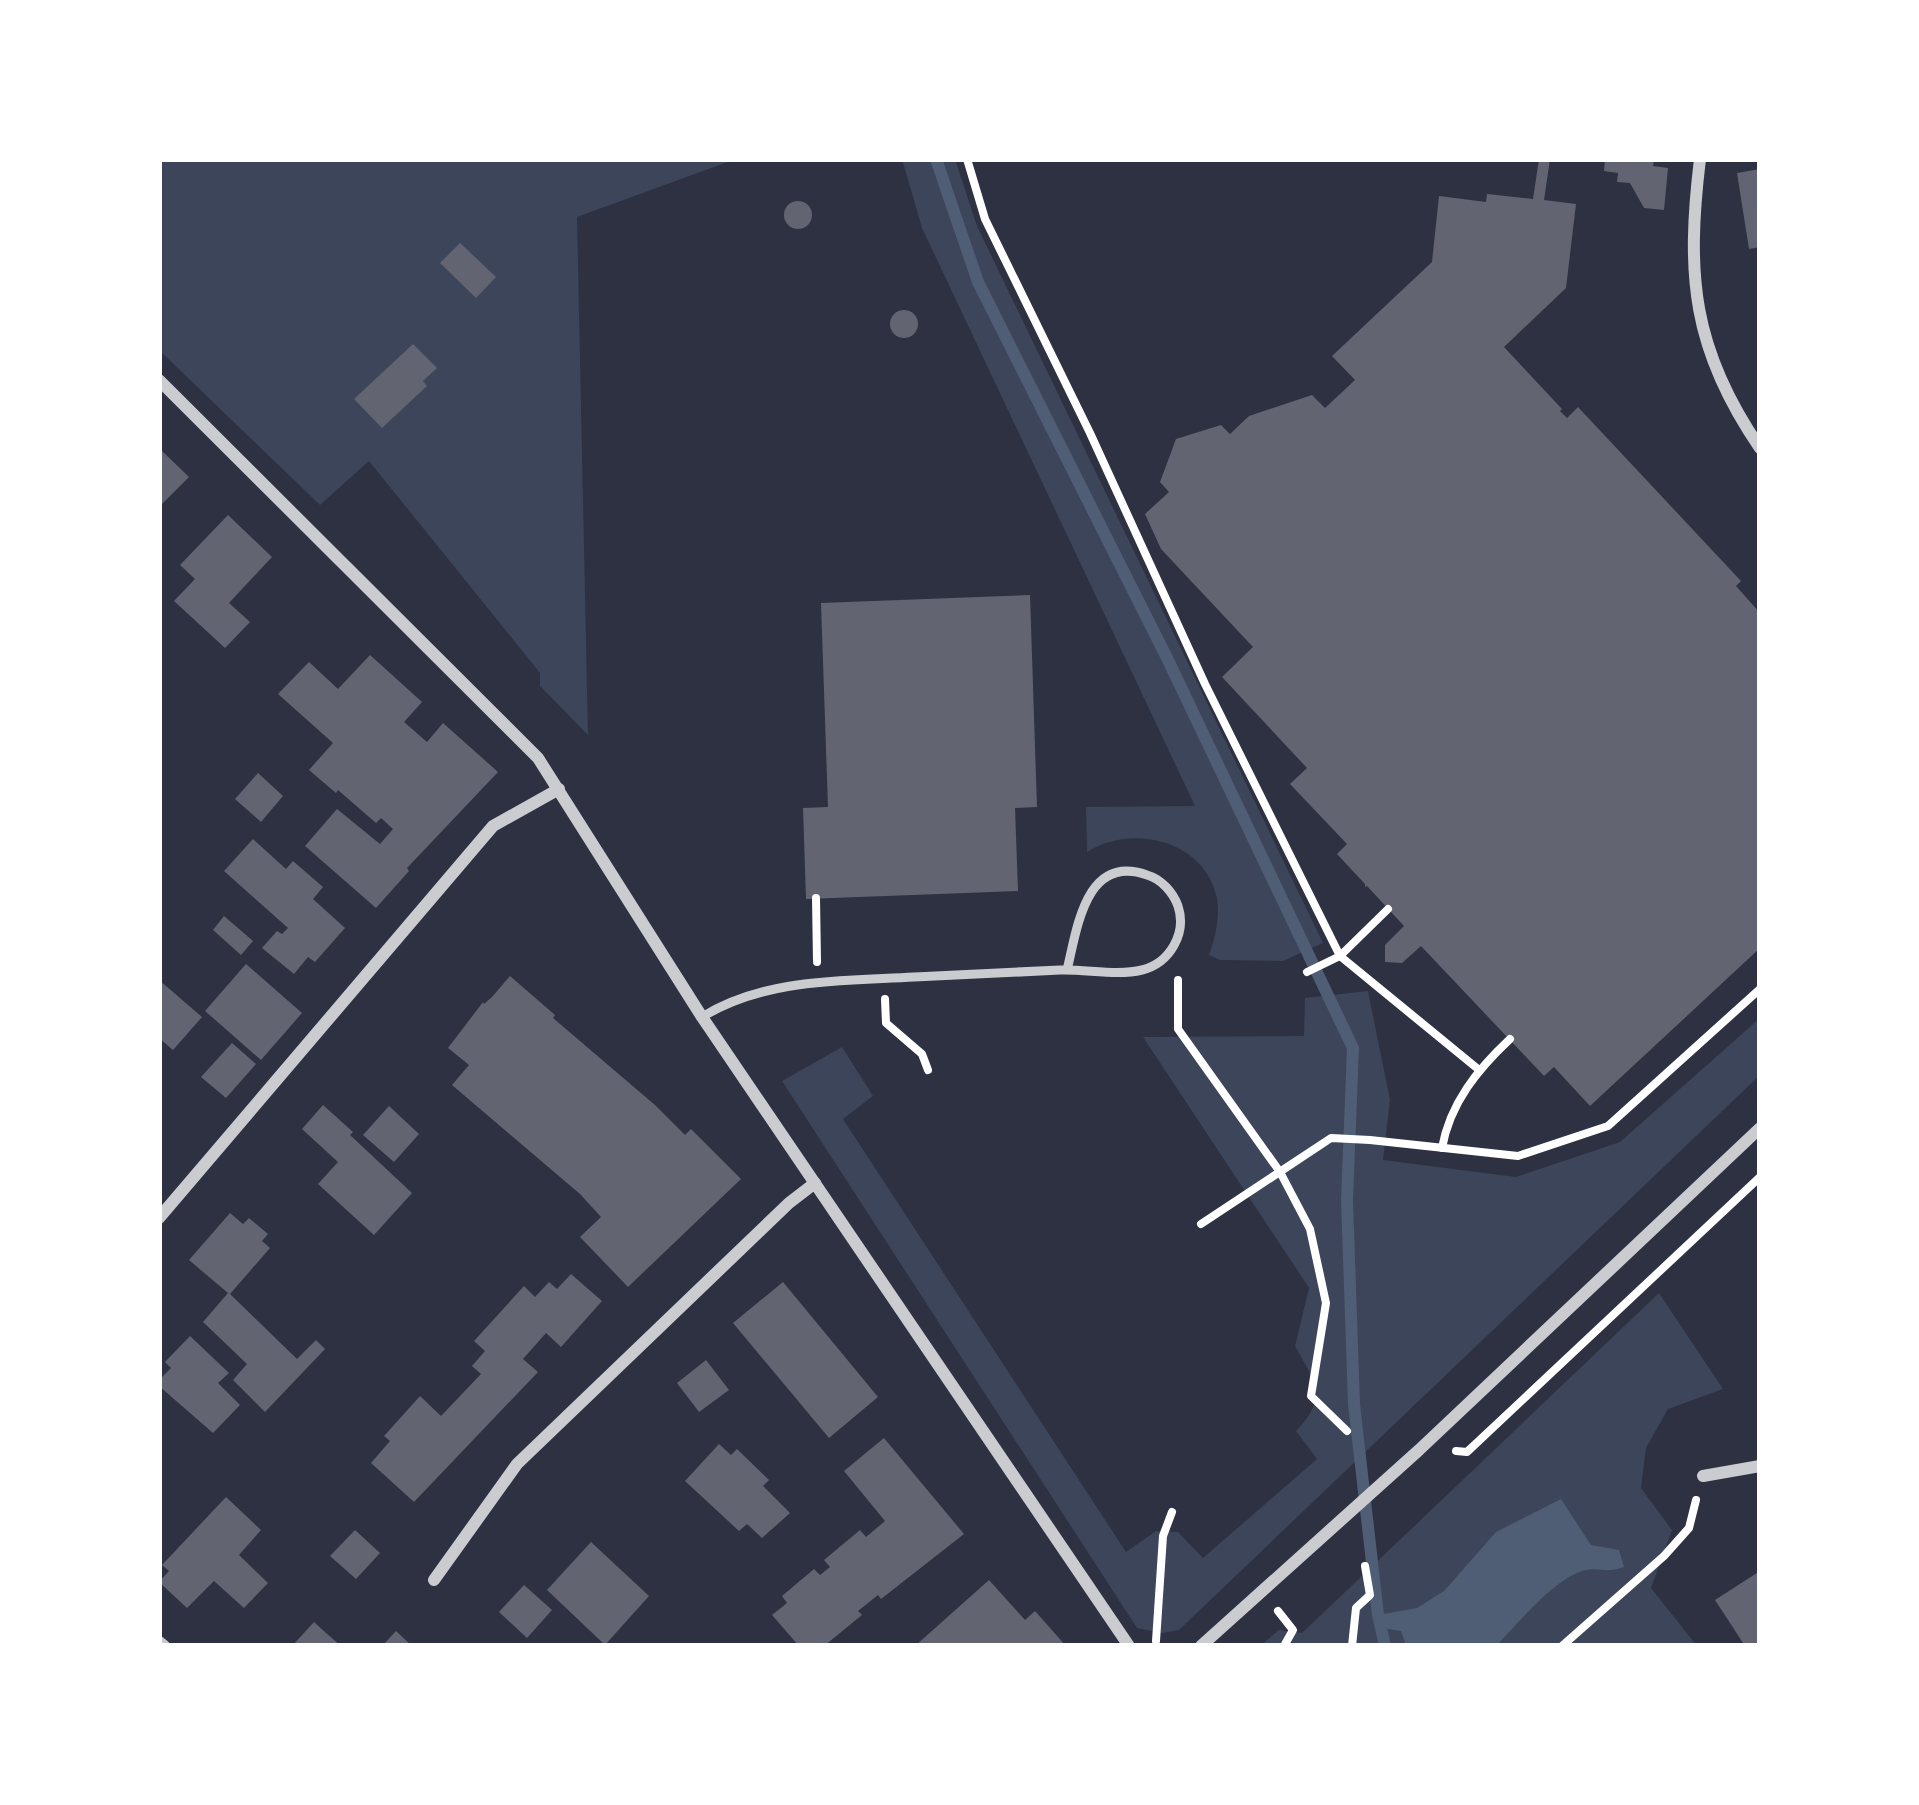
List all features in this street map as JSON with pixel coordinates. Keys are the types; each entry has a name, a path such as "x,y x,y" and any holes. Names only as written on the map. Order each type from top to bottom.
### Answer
{"street":[{"path":"1700,159 1694,210 1700,322 1718,374 1760,448"},
{"path":"159,380 538,758 702,1017 1129,1646"},
{"path":"159,1218 493,826 559,789"},
{"path":"1201,1646 1419,1450 1760,1127"},
{"path":"434,1580 517,1464 789,1203 815,1184"},
{"path":"1702,1476 1760,1466"}],"lane":[{"path":"702,1017 719,1006 764,992 817,982 1140,971 1169,954 1177,939 1178,906 1171,892 1160,880 1129,871 1099,882 1082,909 1067,970"}],"path":[{"path":"967,159 986,219 1335,958 1478,1069"},
{"path":"816,898 817,982"},
{"path":"1306,972 1335,958 1388,909"},
{"path":"885,979 886,1023 922,1054 928,1070"},
{"path":"1178,980 1178,1029 1280,1172 1310,1229 1326,1303 1311,1396 1347,1431"},
{"path":"1201,1224 1331,1138 1518,1156 1608,1126 1760,988"},
{"path":"1442,1148 1447,1124 1478,1069 1510,1039"},
{"path":"1419,1450 1467,1452 1760,1177"},
{"path":"1562,1646 1689,1528 1702,1476"},
{"path":"1156,1623 1162,1536 1172,1512"},
{"path":"1350,1644 1356,1608 1370,1595 1365,1566"},
{"path":"1262,1591 1293,1630 1284,1646"}],"shaded area":[{"path":"159,159 736,159 577,217 588,735 540,686 540,673 369,461 320,505 159,350"},
{"path":"902,159 955,159 977,226 1323,943 1283,961 1220,960 1209,955 1217,899 1199,863 1165,843 1145,839 1105,843 1087,852 1086,807 1195,806 922,228"},
{"path":"1368,991 1390,1100 1383,1160 1516,1177 1620,1142 1760,1018 1760,1075 1179,1630 1162,1633 1137,1628 782,1081 842,1047 873,1096 843,1119 1126,1552 1156,1531 1178,1532 1203,1558 1317,1459 1296,1431 1315,1399 1313,1380 1295,1346 1309,1288 1143,1037 1304,1036 1305,998"},
{"path":"1659,1293 1723,1389 1668,1409 1646,1448 1641,1488 1672,1530 1651,1588 1697,1646 1260,1646 1279,1630 1302,1633"},
{"path":"1561,1499 1591,1545 1619,1550 1624,1567 1574,1574 1538,1602 1496,1646 1406,1646 1401,1631 1381,1628 1378,1615 1417,1608 1444,1591 1496,1532"}],"building":[{"path":"1539,159 1550,159 1544,200 1576,204 1566,288 1504,347 1567,418 1578,407 1741,581 1736,586 1760,613 1760,948 1590,1106 1554,1067 1544,1076 1421,946 1402,963 1385,962 1385,945 1404,926 1337,854 1347,844 1290,784 1307,768 1222,677 1253,647 1161,549 1145,514 1169,492 1160,482 1176,439 1221,425 1230,434 1249,416 1312,395 1325,408 1355,380 1332,356 1432,262 1439,196 1486,202 1487,194 1533,199"},
{"path":"1605,159 1654,159 1653,166 1668,168 1664,210 1644,208 1630,183 1617,182 1618,173 1604,171"},
{"path":"1760,169 1760,247 1749,249 1737,173"},
{"path":"798,201 808,205 812,215 808,225 798,229 788,225 784,215 788,205"},
{"path":"460,243 496,277 476,298 440,263"},
{"path":"904,310 914,314 918,324 914,334 904,338 894,334 890,324 894,314"},
{"path":"413,344 437,368 423,381 427,386 382,428 354,399"},
{"path":"159,448 189,477 159,507"},
{"path":"228,515 272,557 229,603 250,622 225,648 174,601 195,579 180,565"},
{"path":"1030,595 1037,807 1015,808 1018,891 806,899 803,808 828,807 821,603"},
{"path":"370,655 422,702 404,722 427,742 443,723 498,772 407,868 376,908 305,846 337,809 380,844 393,829 381,818 376,823 309,770 333,743 278,694 309,662 338,689"},
{"path":"258,773 283,796 261,822 235,799"},
{"path":"253,839 286,869 293,861 323,887 313,899 345,928 315,962 308,957 294,974 262,948 277,931 282,934 288,928 224,871"},
{"path":"224,916 253,941 241,955 213,930"},
{"path":"246,964 302,1013 261,1060 205,1011"},
{"path":"510,976 685,1135 691,1129 741,1179 628,1287 580,1237 601,1217 452,1085 469,1065 448,1048"},
{"path":"159,980 202,1017 173,1050 159,1038"},
{"path":"232,1043 256,1064 226,1098 201,1077"},
{"path":"323,1105 412,1193 374,1235 318,1184 338,1162 302,1129"},
{"path":"389,1106 419,1134 394,1162 363,1135"},
{"path":"230,1213 243,1224 249,1218 268,1234 262,1241 270,1248 230,1294 297,1359 316,1340 325,1349 265,1412 233,1380 247,1364 203,1322 228,1293 189,1260"},
{"path":"571,1274 602,1301 561,1347 546,1333 523,1359 538,1372 414,1502 371,1463 390,1441 384,1436 420,1396 441,1416 481,1374 472,1366 485,1351 474,1341 524,1286 535,1297 549,1282 557,1289"},
{"path":"783,1282 878,1397 829,1438 733,1323"},
{"path":"190,1336 229,1373 218,1383 240,1405 213,1433 159,1386 171,1368 165,1362"},
{"path":"706,1360 729,1390 699,1412 677,1383"},
{"path":"884,1438 964,1534 881,1599 878,1595 858,1611 862,1615 824,1646 799,1646 772,1615 787,1603 782,1596 814,1569 820,1575 830,1567 824,1560 860,1530 866,1537 885,1521 844,1471"},
{"path":"719,1444 731,1455 737,1449 769,1480 763,1486 790,1513 762,1538 747,1524 739,1531 685,1481"},
{"path":"226,1497 261,1530 239,1555 268,1583 244,1608 214,1581 187,1608 159,1582 169,1571 162,1565"},
{"path":"355,1530 380,1553 356,1579 330,1556"},
{"path":"591,1542 649,1596 605,1645 547,1590"},
{"path":"1760,1571 1760,1646 1745,1646 1715,1600"},
{"path":"989,1580 1025,1620 1035,1611 1066,1646 915,1646"},
{"path":"524,1585 552,1610 527,1638 499,1612"},
{"path":"314,1622 326,1633 341,1646 292,1646"},
{"path":"396,1631 412,1646 382,1646"}],"waterway":[{"path":"936,159 978,282 1168,660 1353,1048 1347,1200 1354,1404 1385,1646"}]}
